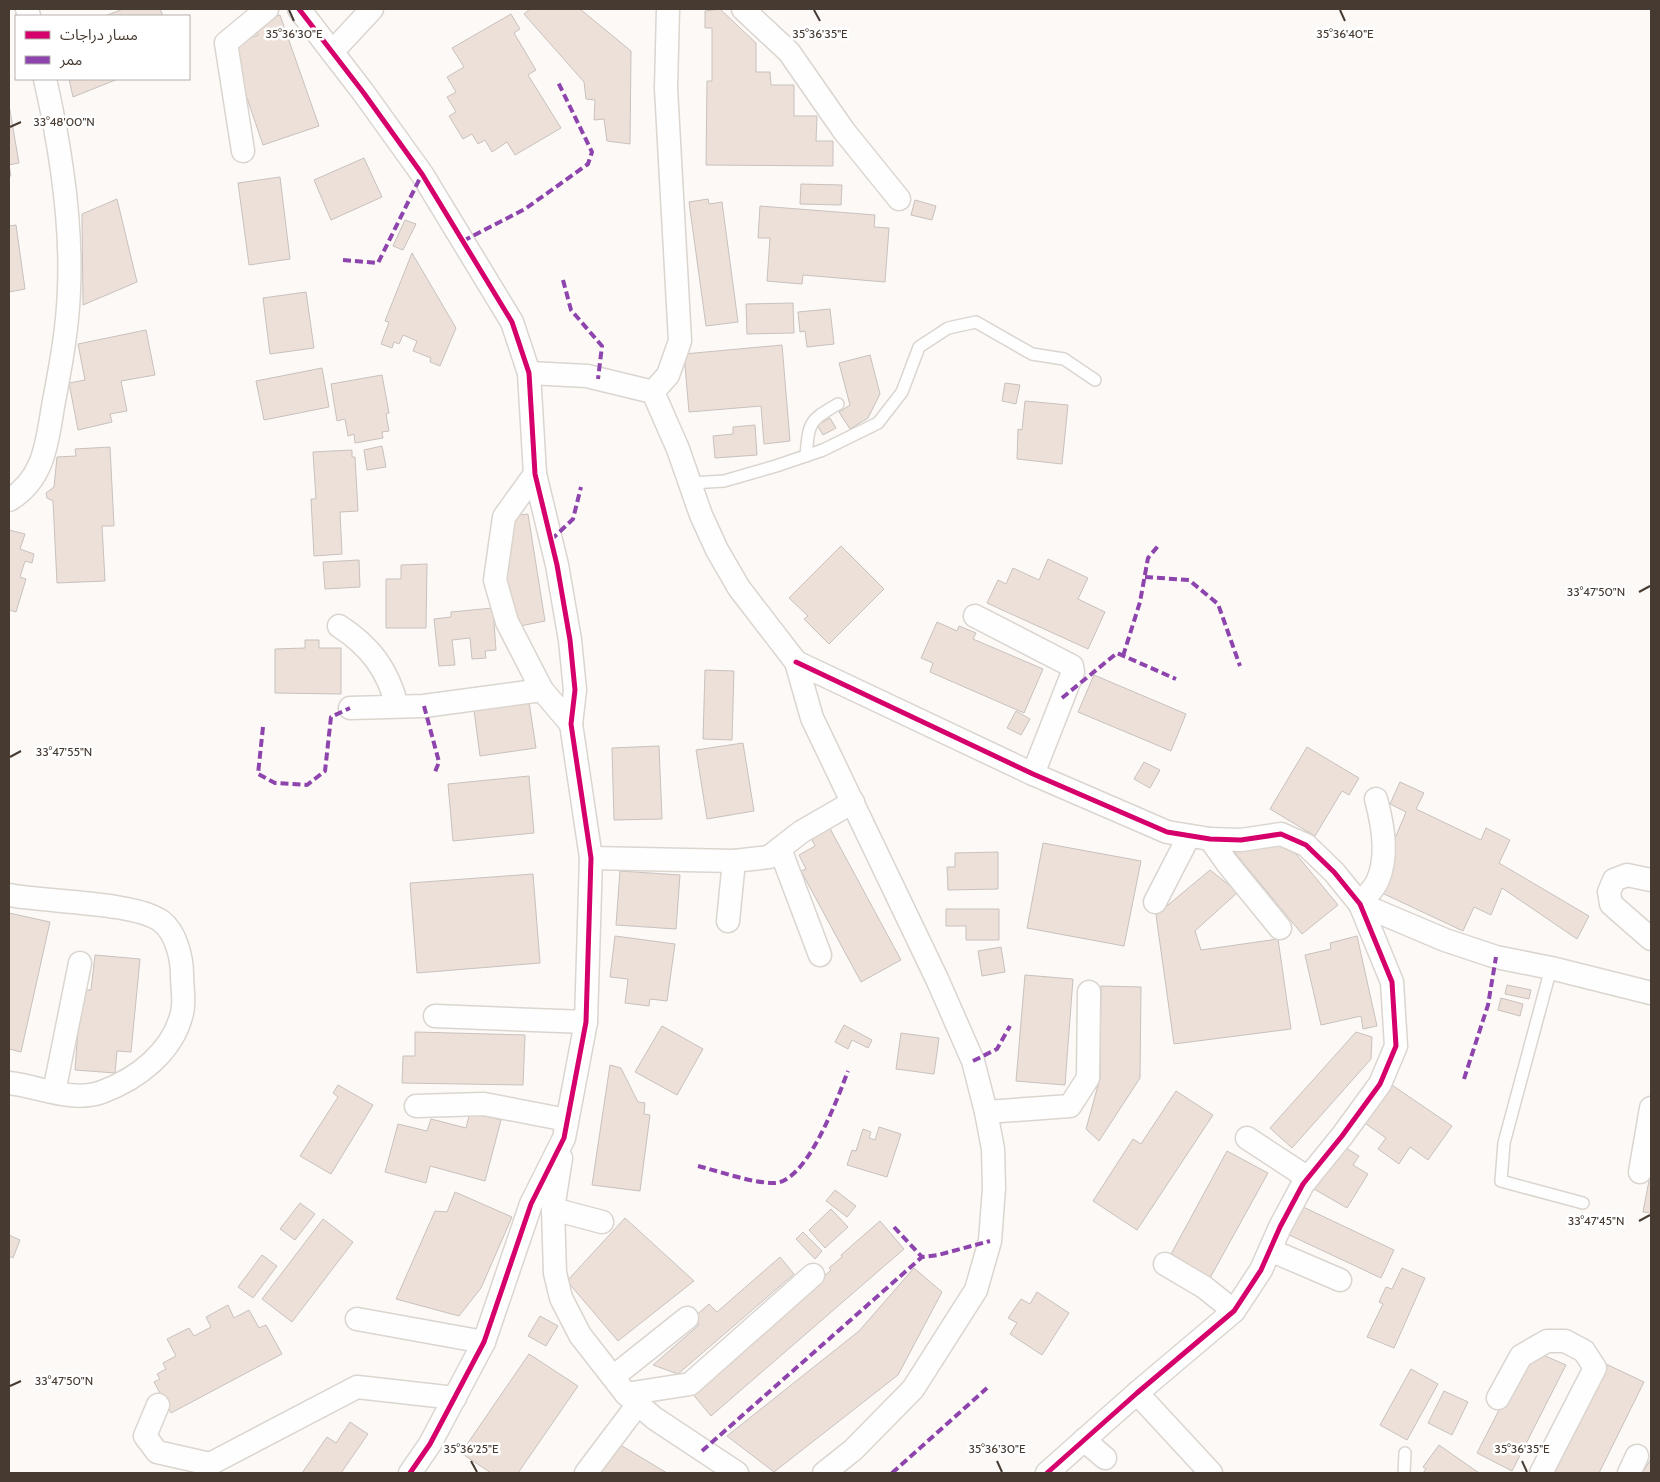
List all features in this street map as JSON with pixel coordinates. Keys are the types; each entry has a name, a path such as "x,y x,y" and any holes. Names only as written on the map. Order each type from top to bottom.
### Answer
{"street":[{"path":"243,151 226,43 267,9"},
{"path":"299,9 422,174 512,322 529,373 536,474 558,565 570,640 575,690 571,724 591,858 586,1022 565,1129 553,1208 555,1273 561,1298 580,1335 625,1391 654,1418 737,1473"},
{"path":"332,52 372,9"},
{"path":"653,392 668,375 680,340 666,88 668,9"},
{"path":"743,9 789,52 844,131 899,199"},
{"path":"9,500 30,481 44,459 66,330 70,288 66,205 54,118 45,80"},
{"path":"529,373 587,376 653,392"},
{"path":"653,392 691,483 701,515 717,550 740,588 796,662 812,718 937,979 969,1052 986,1112 993,1149 993,1197 990,1241 976,1290 913,1389 853,1450 824,1473"},
{"path":"536,474 504,517 495,580 507,622 542,690 571,724"},
{"path":"975,616 1072,666 1072,672 1033,774"},
{"path":"339,626 360,640 381,664 397,706"},
{"path":"796,662 1033,774 1167,832 1241,840 1281,834 1306,845 1334,872 1360,904 1392,982 1396,1046 1380,1084 1308,1178 1280,1227 1261,1270 1234,1311 1137,1393 1047,1473"},
{"path":"350,708 424,706 542,690"},
{"path":"1360,904 1377,882 1384,850 1382,820 1376,800"},
{"path":"591,858 734,861 769,857 801,832 853,802"},
{"path":"1155,902 1200,837"},
{"path":"1200,837 1227,863 1280,928"},
{"path":"780,849 820,955"},
{"path":"728,922 734,861"},
{"path":"1651,880 1627,875 1614,880 1609,892 1610,904 1651,939"},
{"path":"9,895 62,903 111,906 147,914 162,921 176,942 182,962 182,1013 170,1040 154,1060 129,1080 100,1093 71,1095 9,1083"},
{"path":"1360,904 1445,940 1496,956 1651,993"},
{"path":"54,1092 80,962"},
{"path":"986,1112 1070,1106 1088,1078 1089,992"},
{"path":"436,1016 586,1022"},
{"path":"416,1106 484,1104 565,1129"},
{"path":"1640,1172 1651,1108"},
{"path":"410,1473 430,1444 484,1342 531,1204 565,1129"},
{"path":"1247,1138 1308,1178"},
{"path":"553,1208 602,1222"},
{"path":"1270,1250 1340,1280"},
{"path":"1165,1264 1204,1287 1234,1311"},
{"path":"625,1391 690,1384 813,1275"},
{"path":"586,1473 625,1391 687,1318"},
{"path":"357,1319 484,1342"},
{"path":"1498,1398 1521,1356 1547,1341 1565,1341 1584,1351 1595,1368 1541,1473"},
{"path":"158,1405 145,1436 158,1452 213,1468 357,1387 455,1398"},
{"path":"1137,1393 1211,1473"},
{"path":"1084,1440 1105,1458"}],"lane":[{"path":"691,483 724,481 806,456 878,423 902,392 920,347 948,328 976,322 1032,354 1064,359 1095,380"},
{"path":"806,456 809,427 816,416 838,404"},
{"path":"1551,968 1504,1143 1501,1181 1583,1203"},
{"path":"1404,1473 1405,1453"}],"building":[{"path":"123,9 160,9 163,15 108,15"},
{"path":"530,9 580,9 631,51 630,144 607,141 604,119 594,120 595,100 586,99 584,82 524,14"},
{"path":"720,9 756,43 756,72 770,72 771,85 794,85 794,116 817,116 816,141 833,141 833,166 706,165 707,81 712,81 712,28 705,28 705,11"},
{"path":"511,14 520,29 514,33 536,70 528,75 561,128 515,155 507,142 492,152 485,140 478,144 472,134 463,139 449,116 456,112 447,97 456,92 447,77 464,67 452,48"},
{"path":"280,15 319,126 263,145 229,45 258,35 254,24"},
{"path":"69,80 116,80 73,97"},
{"path":"9,105 19,163 9,165"},
{"path":"364,158 382,197 331,220 314,180"},
{"path":"280,177 290,259 249,265 238,183"},
{"path":"801,184 842,185 841,205 800,204"},
{"path":"117,199 137,282 83,305 82,214"},
{"path":"708,199 709,204 722,202 738,322 706,326 689,202"},
{"path":"915,200 936,206 932,220 911,215"},
{"path":"760,206 875,215 874,227 889,228 885,282 803,275 802,284 767,281 770,238 758,238"},
{"path":"405,220 416,224 403,250 393,246"},
{"path":"16,225 25,289 9,292 9,226"},
{"path":"412,253 456,328 440,366 430,362 431,358 413,351 417,341 403,335 399,344 394,342 392,348 381,344 389,322 385,321"},
{"path":"306,292 314,348 270,354 263,298"},
{"path":"793,303 794,333 747,334 746,304"},
{"path":"830,309 834,344 807,347 805,331 800,332 798,312"},
{"path":"146,330 155,375 121,381 127,411 110,414 112,422 78,430 69,383 85,380 78,344"},
{"path":"782,345 790,441 764,444 761,406 689,412 684,354"},
{"path":"870,355 880,394 868,418 850,429 839,412 850,405 839,363"},
{"path":"322,368 329,407 264,420 256,381"},
{"path":"382,375 389,413 386,414 389,431 382,432 383,438 355,443 354,434 348,436 345,419 337,421 331,384"},
{"path":"1005,383 1020,385 1016,404 1002,401"},
{"path":"1025,401 1068,405 1062,464 1017,459 1018,429 1022,430"},
{"path":"830,418 836,428 823,435 817,425"},
{"path":"755,425 757,455 715,458 713,436 733,434 733,427"},
{"path":"382,446 386,467 367,470 364,450"},
{"path":"110,447 114,526 102,526 105,581 57,583 53,501 47,498 46,493 54,487 57,457 76,456 75,449"},
{"path":"352,450 352,457 355,457 358,511 340,512 342,554 314,556 311,499 316,499 313,452"},
{"path":"528,514 545,621 520,626 502,565 510,516"},
{"path":"9,530 25,534 20,549 34,554 32,563 25,561 20,577 26,579 16,612 9,610"},
{"path":"841,546 884,589 829,644 804,619 808,616 789,598"},
{"path":"1048,559 1088,578 1078,599 1105,612 1088,649 987,603 998,580 1006,584 1013,568 1039,580"},
{"path":"359,560 360,587 325,589 323,562"},
{"path":"427,564 426,628 386,628 386,579 401,579 401,565"},
{"path":"493,608 496,650 485,651 486,658 472,659 470,638 452,640 455,665 439,666 434,619 451,617 451,612"},
{"path":"937,622 957,631 959,626 976,633 973,639 1043,669 1024,713 930,672 933,663 921,658"},
{"path":"305,640 319,640 319,648 341,648 341,694 275,693 275,649 305,648"},
{"path":"705,670 734,671 732,740 703,739"},
{"path":"1094,675 1186,714 1171,751 1078,712"},
{"path":"529,702 536,748 480,756 474,710"},
{"path":"1016,711 1030,719 1021,735 1007,728"},
{"path":"743,743 754,811 707,819 696,750"},
{"path":"659,746 662,819 614,820 612,748"},
{"path":"1307,747 1359,778 1349,795 1342,791 1315,836 1270,809"},
{"path":"1144,762 1160,770 1150,788 1134,779"},
{"path":"529,776 534,833 453,841 448,784"},
{"path":"1400,782 1424,793 1416,809 1481,840 1486,828 1510,840 1499,863 1589,916 1577,939 1502,888 1491,915 1474,907 1463,931 1382,893 1383,867 1406,812 1390,804"},
{"path":"827,823 901,960 861,982 801,871 806,869 799,855 815,846 809,834"},
{"path":"1269,840 1296,854 1338,905 1302,934 1235,853 1241,846"},
{"path":"1043,843 1141,861 1124,946 1027,928"},
{"path":"998,852 998,889 948,890 947,867 955,867 955,853"},
{"path":"1210,870 1238,892 1195,931 1201,950 1278,939 1291,1029 1174,1044 1156,915"},
{"path":"620,871 680,875 676,929 616,925"},
{"path":"533,874 540,963 417,973 410,883"},
{"path":"946,909 999,909 999,940 966,940 966,926 946,926"},
{"path":"9,913 50,922 21,1052 9,1049"},
{"path":"615,936 675,944 667,1001 650,999 649,1006 625,1003 628,979 610,977"},
{"path":"1357,936 1377,1026 1363,1029 1361,1016 1321,1025 1305,955 1331,949 1330,943"},
{"path":"1001,947 1005,972 982,976 978,951"},
{"path":"95,955 140,959 131,1052 117,1051 115,1073 75,1070 81,990 91,990"},
{"path":"1025,975 1073,979 1065,1085 1016,1081"},
{"path":"1507,985 1531,990 1529,999 1505,994"},
{"path":"1101,986 1141,987 1140,1078 1099,1141 1086,1129 1100,1078"},
{"path":"1501,998 1523,1004 1520,1016 1498,1010"},
{"path":"844,1025 872,1040 868,1048 852,1040 848,1049 835,1042"},
{"path":"662,1026 703,1049 677,1095 635,1072"},
{"path":"415,1032 525,1035 523,1085 402,1083 403,1056 415,1056"},
{"path":"1356,1032 1372,1037 1371,1059 1292,1148 1270,1128"},
{"path":"901,1033 939,1038 934,1074 896,1069"},
{"path":"610,1065 621,1068 638,1102 645,1103 644,1114 650,1115 640,1191 592,1185"},
{"path":"1389,1083 1452,1126 1428,1160 1410,1147 1399,1164 1378,1149 1386,1138 1362,1121"},
{"path":"338,1085 373,1105 331,1174 300,1156 338,1097 333,1093"},
{"path":"1176,1091 1213,1115 1137,1230 1093,1201 1133,1139 1141,1144"},
{"path":"470,1112 501,1120 485,1181 430,1166 426,1183 385,1172 398,1124 427,1131 431,1119 466,1128"},
{"path":"879,1127 901,1134 887,1177 847,1165 852,1150 856,1151 863,1129 871,1132 869,1138 875,1140"},
{"path":"1341,1145 1359,1156 1353,1165 1368,1174 1347,1208 1314,1189"},
{"path":"1227,1151 1268,1173 1210,1278 1170,1256"},
{"path":"1651,1170 1651,1213 1643,1212"},
{"path":"835,1190 856,1206 847,1217 826,1201"},
{"path":"455,1192 512,1217 481,1288 459,1316 396,1299 435,1211 447,1212"},
{"path":"300,1203 315,1214 295,1240 280,1229"},
{"path":"1299,1205 1394,1250 1381,1278 1285,1233"},
{"path":"831,1209 848,1227 825,1248 809,1230"},
{"path":"625,1218 694,1281 618,1341 567,1281"},
{"path":"323,1219 353,1242 292,1322 262,1299"},
{"path":"880,1221 904,1249 711,1416 691,1392 831,1270 829,1268 842,1257 841,1255"},
{"path":"803,1232 822,1251 815,1259 796,1239"},
{"path":"9,1235 20,1240 13,1258 9,1256"},
{"path":"262,1255 277,1266 253,1298 238,1287"},
{"path":"780,1257 794,1274 678,1374 653,1365 699,1325 693,1318 709,1304 717,1312"},
{"path":"914,1268 942,1292 898,1375 774,1472 727,1436 859,1331"},
{"path":"1402,1268 1425,1278 1394,1348 1367,1337 1383,1304 1379,1302 1386,1287 1392,1289"},
{"path":"1037,1292 1069,1313 1042,1355 1010,1334 1017,1323 1008,1318 1021,1299 1030,1304"},
{"path":"228,1305 234,1318 249,1310 259,1328 266,1325 282,1354 171,1413 154,1382 160,1379 157,1374 166,1369 163,1363 176,1356 167,1339 189,1328 194,1336 211,1327 206,1317"},
{"path":"540,1316 558,1326 546,1346 528,1336"},
{"path":"529,1354 578,1386 518,1473 491,1473 461,1453"},
{"path":"1543,1355 1566,1365 1512,1471 1477,1453 1523,1363"},
{"path":"1606,1364 1644,1382 1599,1473 1553,1473"},
{"path":"1411,1369 1438,1384 1407,1440 1380,1425"},
{"path":"1444,1391 1468,1402 1452,1435 1428,1423"},
{"path":"350,1422 368,1434 341,1473 302,1473 327,1437 336,1443"},
{"path":"617,1443 667,1473 598,1473"},
{"path":"1439,1445 1479,1473 1423,1473 1426,1469 1423,1467"},
{"path":"1651,1459 1651,1473 1642,1473"}],"marked path":[{"path":"463,241 525,209 588,164 592,152 557,80"},
{"path":"343,260 378,263 422,174"},
{"path":"563,280 571,310 602,346 598,379"},
{"path":"551,540 573,519 581,487"},
{"path":"1123,656 1140,602 1148,558 1158,546"},
{"path":"1145,577 1189,580 1218,604 1240,666"},
{"path":"1062,698 1117,653 1176,679"},
{"path":"424,706 439,762 435,772"},
{"path":"263,727 258,774 275,783 307,785 325,771 331,717 350,708"},
{"path":"1464,1079 1488,1005 1496,957"},
{"path":"973,1061 997,1049 1010,1026"},
{"path":"698,1166 754,1181 772,1183 785,1180 797,1170 819,1138 829,1119 848,1071"},
{"path":"894,1227 922,1257"},
{"path":"702,1451 922,1257 938,1255 990,1241"},
{"path":"892,1473 987,1388"}],"cycle path":[{"path":"299,9 363,92 422,174 512,322 529,373 535,474 557,565 570,640 575,690 571,724 591,858 586,1022 564,1138 531,1204 484,1342 430,1444 410,1473"},
{"path":"796,662 1033,774 1167,832 1210,839 1241,840 1281,834 1306,845 1334,872 1360,904 1392,982 1396,1046 1380,1084 1342,1136 1303,1184 1280,1227 1261,1270 1234,1311 1137,1393 1047,1473"}]}
